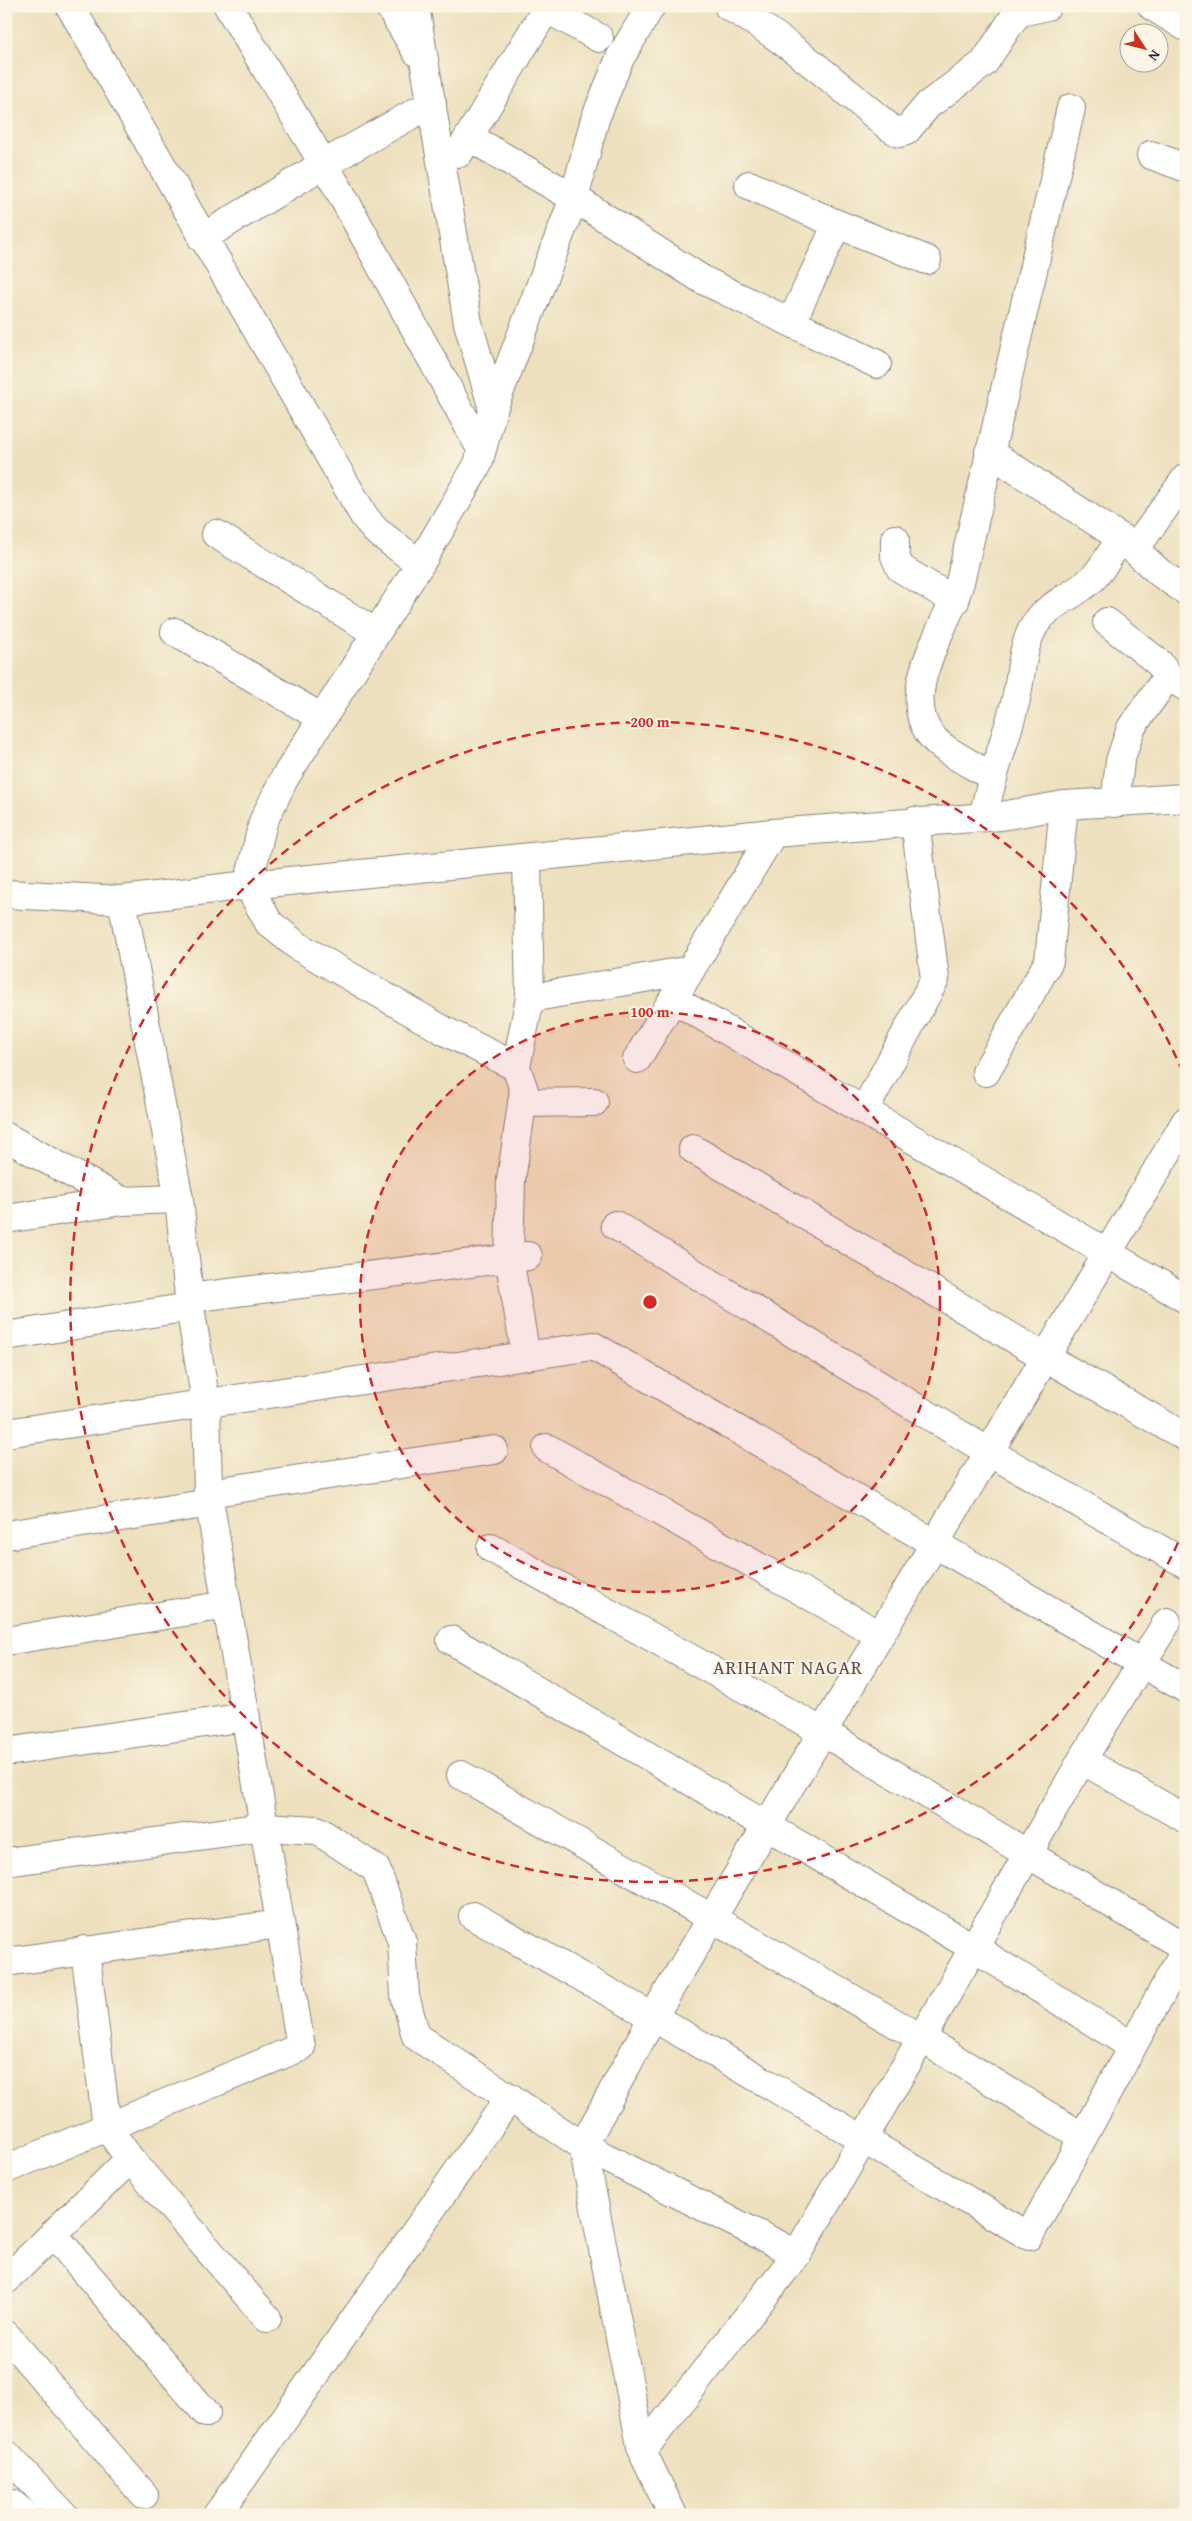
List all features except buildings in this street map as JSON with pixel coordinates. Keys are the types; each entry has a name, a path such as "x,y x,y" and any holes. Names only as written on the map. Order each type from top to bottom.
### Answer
{"street":[{"path":"70,6 202,238 364,516 374,530 420,564"},
{"path":"228,6 324,164 481,449"},
{"path":"516,1066 443,1030 299,947 269,923 248,885 263,822 284,779 420,564 478,464 493,409 574,198 595,120 620,58 651,6"},
{"path":"728,6 757,22 794,49 889,127 899,132 906,132 939,95 984,63 1008,24 1028,8"},
{"path":"1152,6 1186,27"},
{"path":"409,7 426,67 468,323 493,409"},
{"path":"444,178 544,7 599,38"},
{"path":"202,238 324,164 432,104"},
{"path":"992,777 942,745 929,733 919,711 920,689 926,664 955,601 1035,270 1071,108"},
{"path":"469,137 574,198 703,280 792,321 877,364"},
{"path":"1152,154 1186,168"},
{"path":"749,185 837,224 927,260"},
{"path":"792,321 837,224"},
{"path":"990,452 1128,544 1160,573 1186,590"},
{"path":"983,817 992,777 1015,706 1026,645 1035,624 1049,607 1081,588 1094,577 1128,544 1186,478"},
{"path":"216,534 376,633"},
{"path":"896,539 895,556 900,568 955,601"},
{"path":"1107,622 1159,663 1177,681 1131,728 1120,760 1115,803"},
{"path":"174,632 322,718"},
{"path":"6,894 122,900 248,885 527,859 773,833 983,817 1064,805 1186,798"},
{"path":"986,1072 1049,961 1064,805"},
{"path":"864,1112 935,978 915,821"},
{"path":"637,1059 773,833"},
{"path":"526,1356 511,1180 524,1090 516,1066 530,998 527,859"},
{"path":"6,2169 300,2048 209,1498 206,1403 190,1302 179,1199 122,900"},
{"path":"530,998 690,970"},
{"path":"673,999 1106,1254 1186,1299"},
{"path":"522,1103 594,1102"},
{"path":"673,2515 642,2451 583,2146 654,2017 711,1919 1186,1122"},
{"path":"6,1137 122,1201"},
{"path":"693,1149 1045,1357 1186,1437"},
{"path":"6,1219 122,1201 179,1199"},
{"path":"615,1225 989,1452 1186,1564"},
{"path":"6,1336 190,1302 518,1257"},
{"path":"6,1433 593,1346 1186,1689"},
{"path":"547,1448 880,1635"},
{"path":"6,1534 494,1450"},
{"path":"473,1916 654,2017 1029,2236 1186,1948 823,1732 491,1548"},
{"path":"6,1641 227,1605"},
{"path":"642,2451 797,2254 1082,1760 1167,1622"},
{"path":"451,1640 974,1948 1132,2046"},
{"path":"6,1752 246,1717"},
{"path":"1082,1760 1186,1819"},
{"path":"461,1775 922,2038 1082,2137"},
{"path":"6,1862 264,1827 317,1830 376,1869 402,1942 405,1996 416,2036 583,2146 797,2254"},
{"path":"6,1962 280,1924"},
{"path":"85,1950 107,2128 130,2159 266,2318"},
{"path":"216,2515 510,2097"},
{"path":"6,2280 130,2159"},
{"path":"53,2234 206,2413"},
{"path":"6,2335 144,2496"},
{"path":"6,2454 64,2515"}],"district":[{"name":"ARIHANT NAGAR","path":"788,1667"}]}
